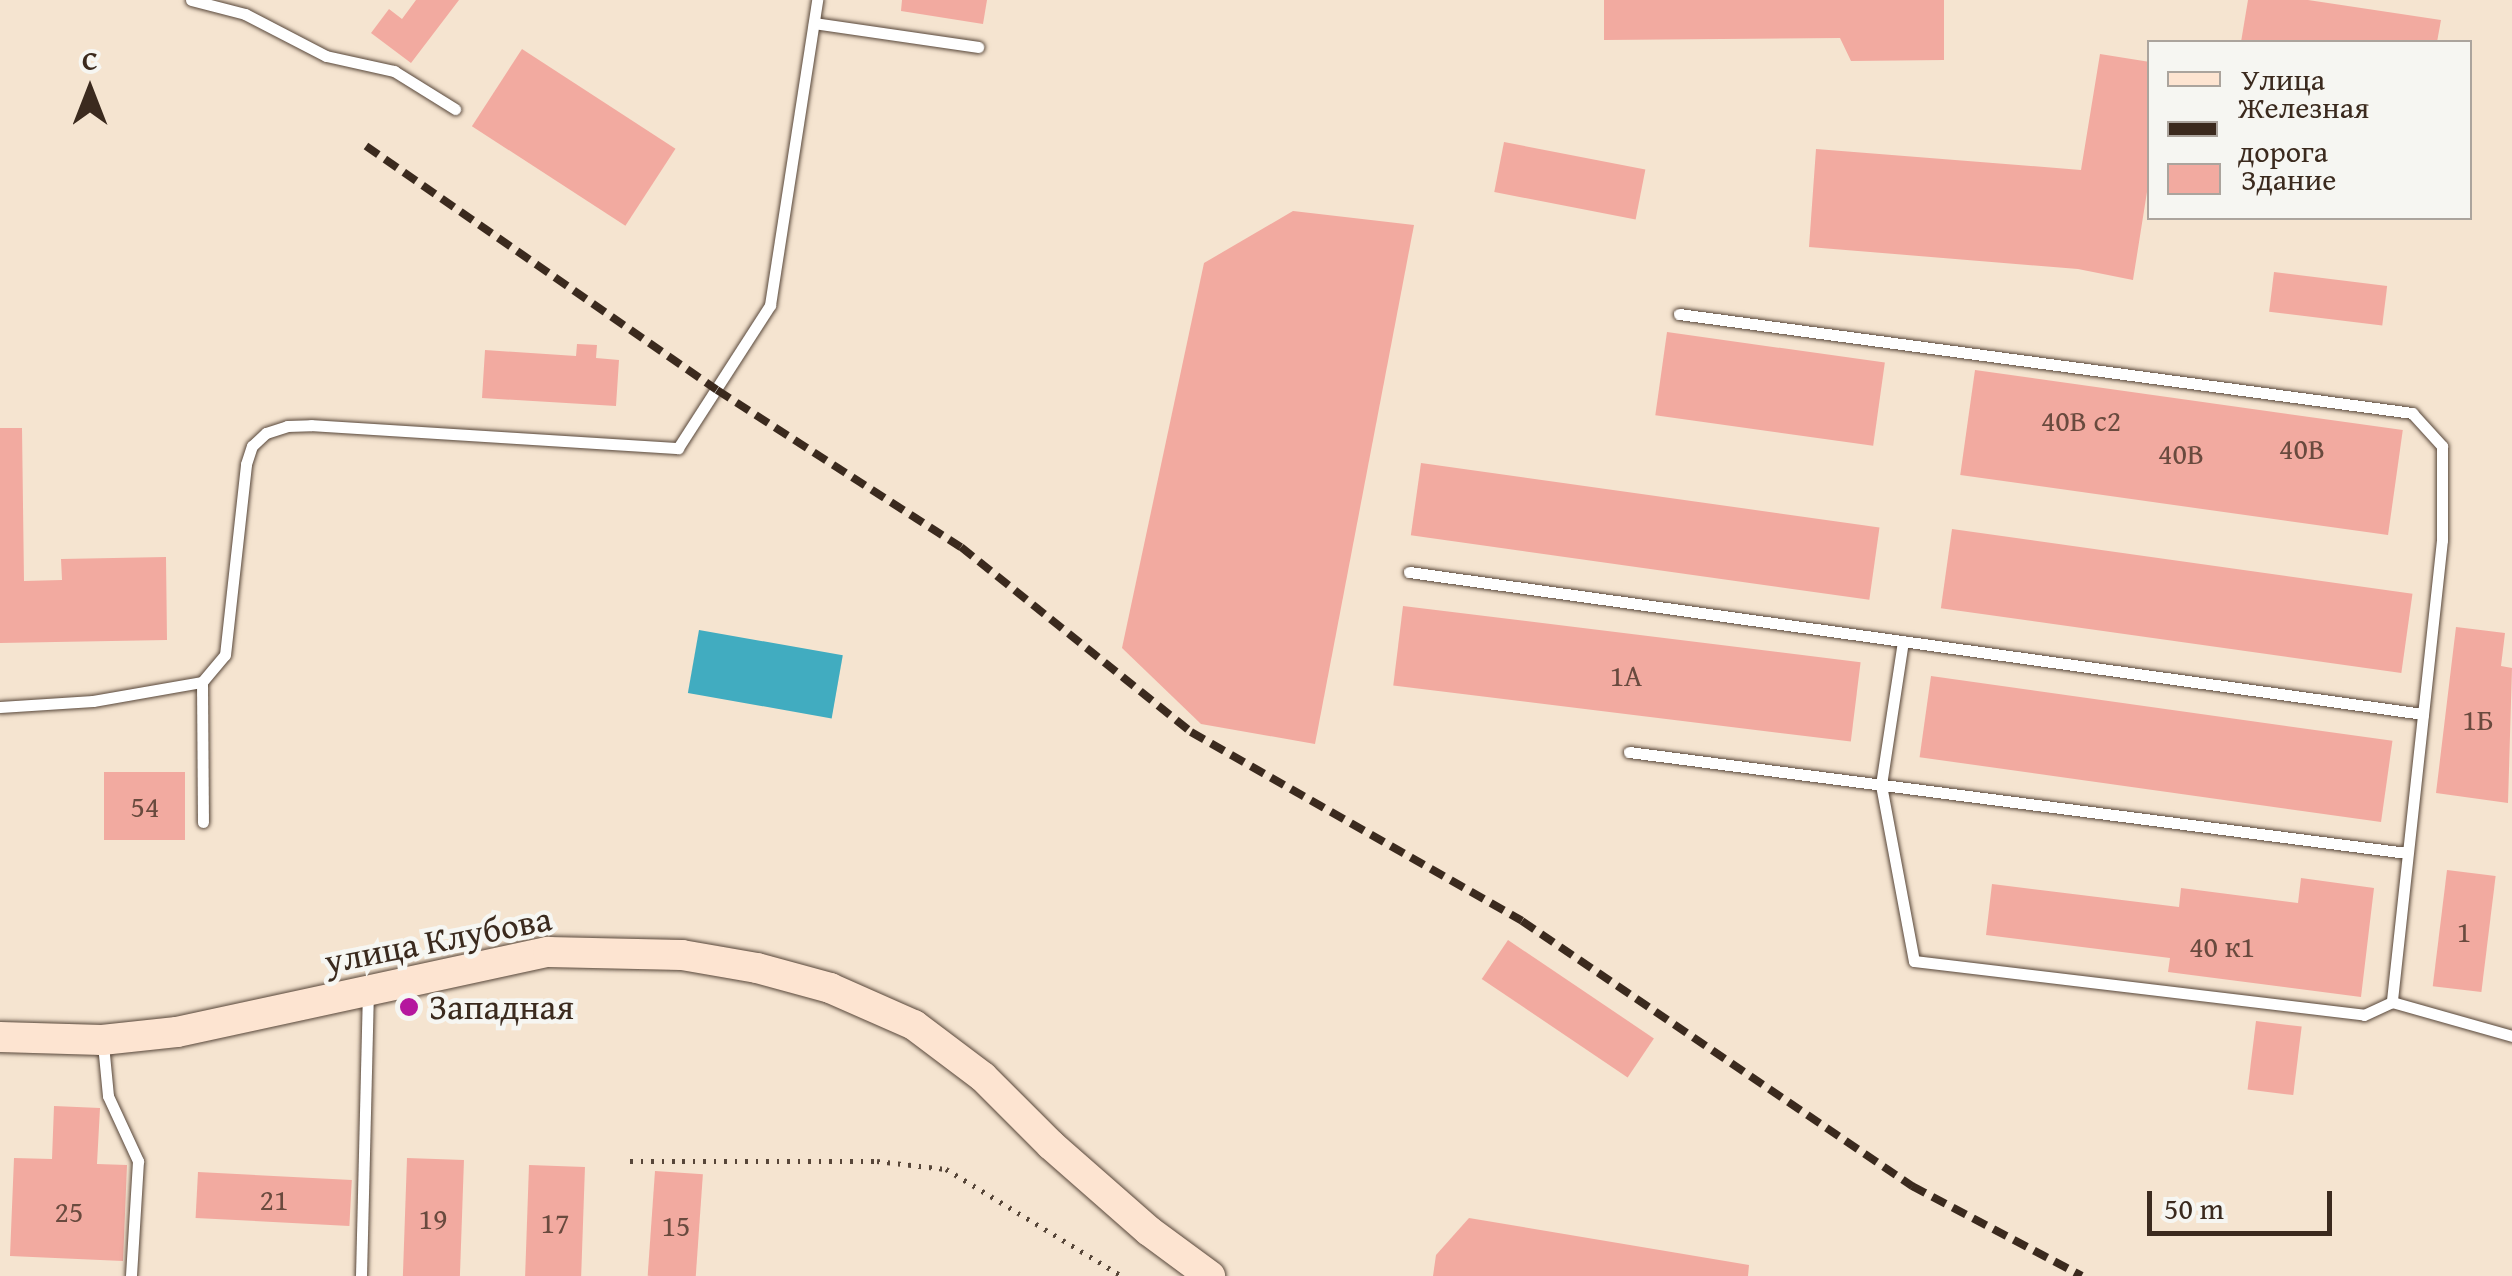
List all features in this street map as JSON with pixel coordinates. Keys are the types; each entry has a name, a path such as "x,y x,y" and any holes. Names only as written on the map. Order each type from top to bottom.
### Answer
{"main road":[{"name":"улица Клубова","path":"0,1038 102,1040 178,1032 548,952 597,951 716,960 830,988 889,1012 953,1053 1149,1231 1210,1276"}],"lane":[{"path":"191,0 245,14 326,56 394,71 455,109"},
{"path":"202,822 202,682 224,655 246,464 252,446 266,432 311,425 678,448 770,305 817,0"},
{"path":"814,24 978,46"},
{"path":"1680,314 2412,413 2442,446 2442,540 2392,1002"},
{"path":"1409,572 2423,714"},
{"path":"1903,641 1881,785 1914,961 2364,1015 2392,1002 2512,1036"},
{"path":"0,707 93,702 202,682"},
{"path":"1629,752 2407,853"},
{"path":"361,1276 368,989"},
{"path":"102,1040 108,1096 138,1161 131,1276"}],"path":[{"path":"630,1161 877,1161 946,1169 1122,1276"}],"water":[{"path":"699,630 843,655 832,718 688,693"}],"building":[{"path":"416,0 459,0 411,63 371,33 389,9 402,19"},
{"path":"902,0 987,0 983,24 901,11"},
{"path":"1604,0 1944,0 1944,60 1851,61 1840,38 1604,40"},
{"path":"2248,0 2308,0 2441,20 2437,40 2241,40"},
{"path":"522,49 675,149 625,226 472,126"},
{"path":"2100,54 2147,62 2147,192 2133,280 2078,269 1809,247 1816,149 2081,170"},
{"path":"1504,142 1645,169 1636,220 1494,192"},
{"path":"1293,211 1414,225 1315,744 1201,724 1122,648 1204,263"},
{"path":"2274,272 2387,286 2382,326 2269,312"},
{"path":"1667,332 1885,363 1873,446 1655,415"},
{"path":"577,344 597,345 596,358 619,360 616,406 482,398 485,350 576,356"},
{"path":"1975,370 2403,430 2388,535 1960,475"},
{"path":"0,428 22,428 24,581 62,580 61,559 166,557 167,640 0,643"},
{"path":"1421,463 1879,527 1869,600 1411,535"},
{"path":"1952,529 2412,594 2401,673 1941,608"},
{"path":"1403,606 1861,662 1851,742 1393,685"},
{"path":"2456,627 2505,633 2501,666 2512,668 2508,803 2436,793"},
{"path":"1931,676 2392,741 2381,822 1920,757"},
{"path":"104,772 185,772 185,840 104,840"},
{"path":"2447,870 2496,876 2481,992 2433,986"},
{"path":"2301,878 2374,888 2361,997 2168,972 2170,958 1986,935 1992,884 2179,907 2181,888 2298,903"},
{"path":"1508,940 1654,1038 1628,1077 1482,979"},
{"path":"2256,1021 2302,1027 2293,1095 2248,1089"},
{"path":"54,1106 100,1108 97,1164 127,1165 123,1261 10,1256 14,1158 52,1159"},
{"path":"407,1158 464,1160 460,1276 403,1276"},
{"path":"529,1165 585,1167 581,1276 525,1276"},
{"path":"655,1171 703,1174 696,1276 648,1276"},
{"path":"198,1172 352,1180 349,1226 196,1218"},
{"path":"1469,1218 1749,1265 1748,1276 1433,1276 1436,1255"}],"railway":[{"path":"366,146 717,390 961,547 1191,732 1522,921 1912,1186 2082,1276"}],"place":[{"name":"Западная","path":"409,1007"}]}
